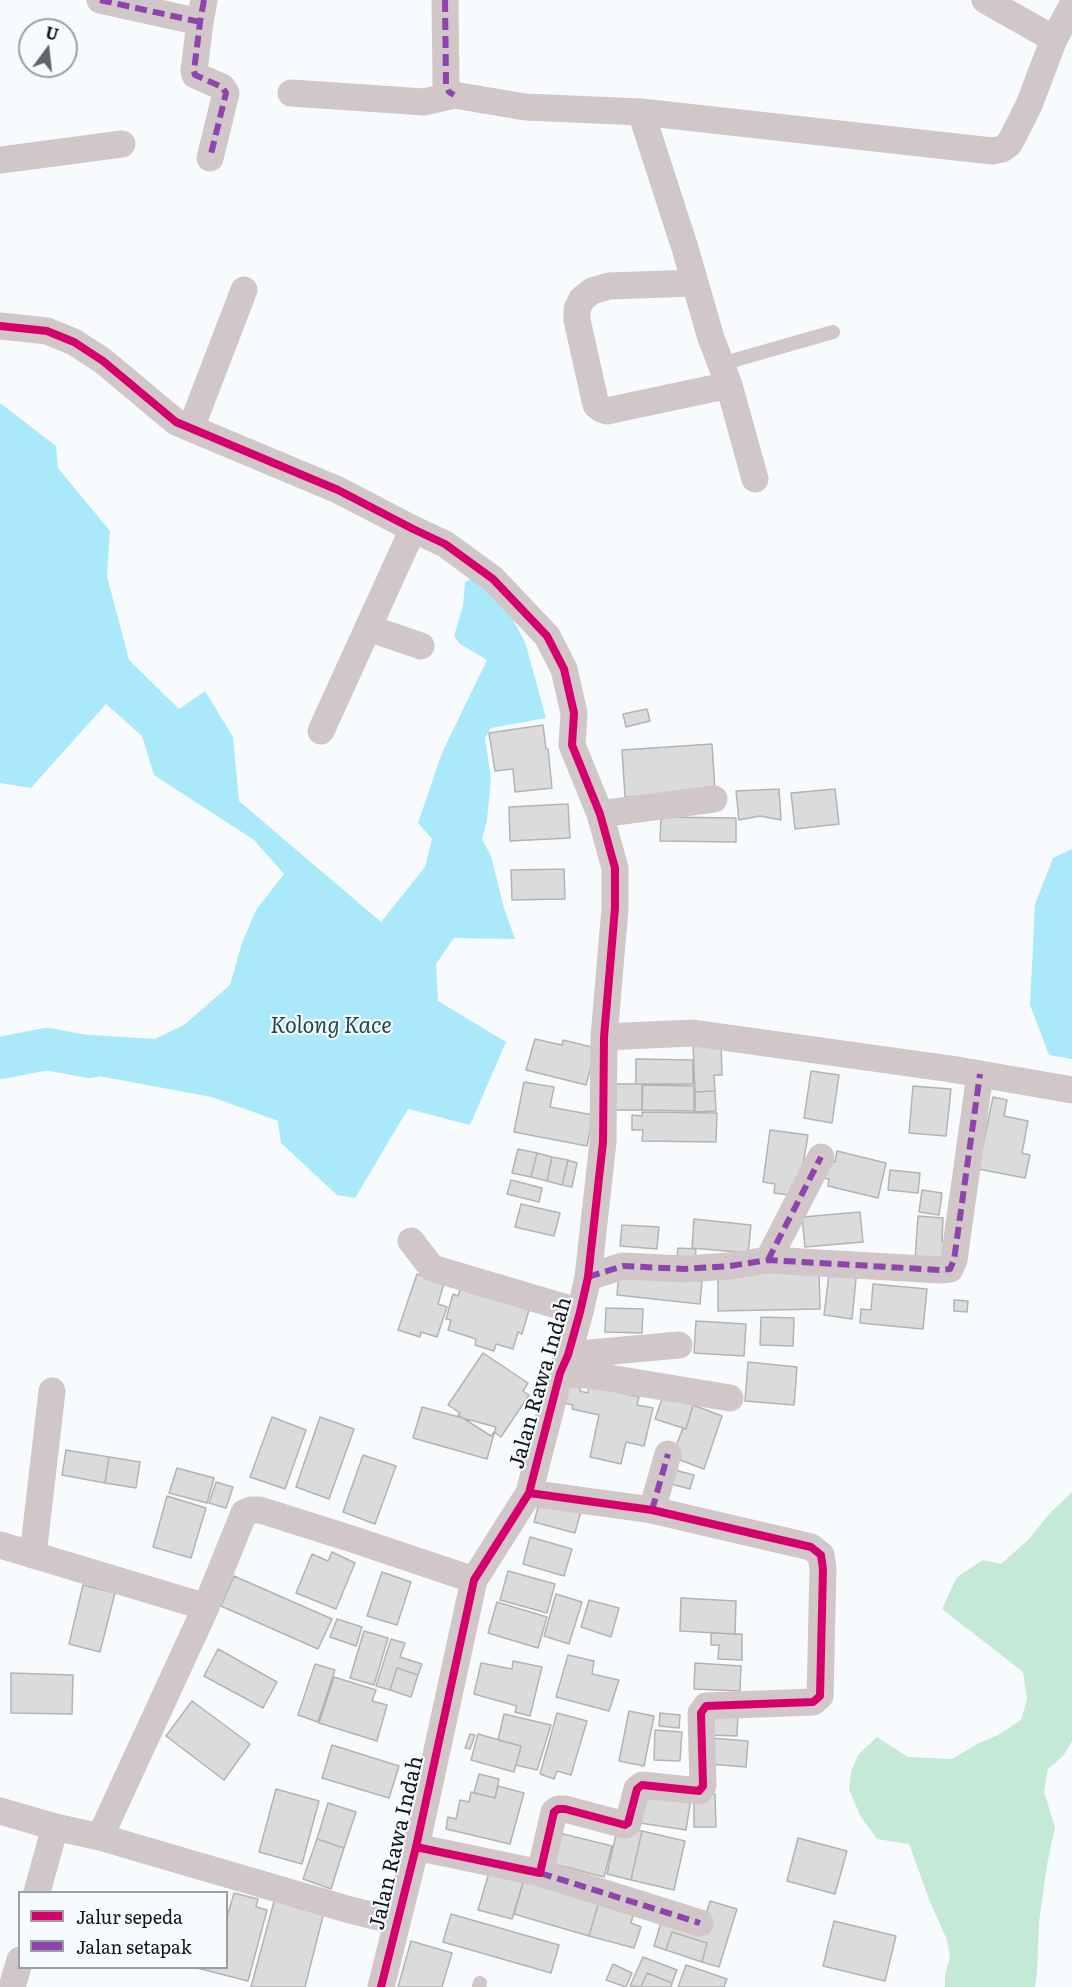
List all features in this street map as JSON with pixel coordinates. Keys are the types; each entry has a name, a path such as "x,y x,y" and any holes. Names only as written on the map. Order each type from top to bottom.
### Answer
{"street":[{"path":"100,0 202,11 195,75 222,87 226,93 210,158"},
{"path":"445,0 446,84 449,92 454,95"},
{"path":"985,0 1054,39"},
{"path":"291,93 423,102 454,95 525,107 641,112 992,150 1002,149 1009,144 1016,133 1054,39 1072,6"},
{"path":"641,112 711,338 725,374 754,479"},
{"path":"0,160 122,144"},
{"path":"695,283 609,286 592,291 582,299 577,309 577,320 596,405 601,410 607,411 636,406 725,374"},
{"path":"191,428 244,290"},
{"name":"Jalan Rawa Indah","path":"0,326 47,331 74,342 103,361 176,422 338,490 446,544 493,579 547,636 564,669 574,713 572,745 600,814 615,868 615,908 604,1037 603,1142 588,1277 529,1493 474,1580 416,1847 381,1987"},
{"path":"321,731 413,529"},
{"path":"368,628 421,646"},
{"path":"600,814 714,799"},
{"path":"604,1037 693,1033 981,1074 1072,1090"},
{"path":"588,1277 623,1266 684,1269 730,1266 768,1260 950,1269 954,1260 981,1074"},
{"path":"768,1260 821,1157"},
{"path":"411,1241 432,1268 580,1312"},
{"path":"564,1364 679,1344"},
{"path":"564,1364 597,1376 730,1398"},
{"path":"33,1555 52,1391"},
{"path":"652,1510 668,1454"},
{"path":"529,1493 652,1510 811,1547 821,1555 823,1569 820,1696 813,1702 706,1706 701,1713 703,1786 699,1791 642,1785 637,1788 628,1824 625,1825 558,1809 554,1812 540,1873"},
{"path":"100,1837 206,1607 244,1513 260,1510 474,1580"},
{"path":"0,1545 206,1607"},
{"path":"0,1811 396,1921"},
{"path":"38,1891 55,1827"},
{"path":"416,1847 540,1873 700,1923"},
{"path":"12,1987 18,1967"}],"lane":[{"path":"725,374 833,332"}],"green space":[{"path":"1072,1492 1072,1741 1063,1756 1048,1769 1044,1792 1055,1827 1039,1922 1035,1987 945,1987 945,1974 950,1958 947,1940 930,1902 909,1844 877,1839 861,1817 849,1790 851,1772 858,1755 877,1737 908,1757 952,1759 1021,1720 1027,1699 1023,1672 942,1609 957,1577 983,1560 1001,1564 1029,1539 1049,1514"}],"water":[{"name":"Kolong Kace","path":"0,403 56,446 58,468 110,531 107,576 129,660 179,709 205,691 233,737 239,801 381,922 425,867 432,839 418,823 442,753 487,660 460,644 454,636 463,606 465,582 477,575 512,618 525,642 546,718 491,728 485,738 491,779 487,820 482,839 491,856 504,908 515,939 454,938 436,964 438,1001 506,1042 470,1125 408,1109 355,1198 337,1195 281,1143 278,1121 212,1097 39,1065 24,1034 44,1032 155,1039 184,1025 230,985 242,943 256,910 284,874 254,840 154,775 142,736 106,704 31,788 0,783"},
{"path":"1072,849 1072,1059 1049,1055 1030,1005 1035,904 1053,858"}],"building":[{"path":"647,709 650,721 626,727 623,714"},
{"path":"543,725 552,788 515,792 513,769 495,771 489,733"},
{"path":"712,744 715,791 625,797 622,750"},
{"path":"779,789 781,820 760,816 739,820 736,791"},
{"path":"835,789 839,824 795,829 791,793"},
{"path":"568,804 570,838 510,841 509,807"},
{"path":"661,817 736,818 736,842 660,841"},
{"path":"564,869 565,899 512,900 511,870"},
{"path":"535,1039 562,1045 563,1040 596,1048 586,1085 526,1070"},
{"path":"721,1042 722,1075 714,1075 715,1091 695,1092 693,1043"},
{"path":"636,1059 693,1060 693,1084 636,1084"},
{"path":"811,1071 839,1075 832,1123 804,1118"},
{"path":"524,1082 554,1087 550,1107 593,1115 587,1146 514,1132"},
{"path":"614,1084 642,1084 642,1110 614,1110"},
{"path":"643,1085 694,1086 694,1111 642,1110"},
{"path":"913,1086 951,1089 946,1136 909,1133"},
{"path":"715,1091 716,1111 695,1112 695,1092"},
{"path":"993,1097 1007,1100 1004,1116 1028,1121 1022,1153 1030,1155 1025,1178 978,1169"},
{"path":"642,1112 717,1113 716,1142 642,1141 643,1130 632,1130 632,1115 642,1116"},
{"path":"770,1130 808,1135 798,1196 774,1193 775,1184 763,1182"},
{"path":"518,1149 537,1153 531,1177 512,1173"},
{"path":"837,1151 886,1163 878,1198 828,1186 829,1179 823,1178 827,1160 835,1162"},
{"path":"537,1153 552,1157 547,1181 531,1177"},
{"path":"552,1157 568,1160 562,1185 547,1181"},
{"path":"568,1160 577,1163 572,1187 562,1185"},
{"path":"890,1170 920,1173 918,1193 888,1190"},
{"path":"511,1180 542,1188 539,1202 507,1194"},
{"path":"922,1190 942,1193 939,1215 919,1212"},
{"path":"521,1204 560,1213 554,1236 515,1227"},
{"path":"860,1212 863,1242 805,1247 802,1217"},
{"path":"918,1216 943,1218 942,1242 949,1243 948,1262 915,1260"},
{"path":"694,1219 751,1225 748,1253 692,1248"},
{"path":"622,1225 659,1227 657,1249 620,1246"},
{"path":"678,1248 696,1249 695,1259 677,1259"},
{"path":"830,1266 857,1269 852,1319 824,1315"},
{"path":"819,1270 820,1309 718,1311 718,1272"},
{"path":"619,1272 702,1281 700,1304 617,1295"},
{"path":"417,1274 444,1283 438,1304 447,1307 437,1337 421,1332 420,1337 398,1330"},
{"path":"463,1281 529,1310 522,1334 518,1332 513,1349 496,1344 494,1351 475,1345 476,1339 448,1330 451,1320 446,1319 453,1294 458,1296"},
{"path":"873,1284 927,1289 923,1329 860,1323 861,1309 871,1310"},
{"path":"954,1300 968,1301 967,1312 954,1311"},
{"path":"606,1308 643,1309 642,1333 605,1332"},
{"path":"761,1317 794,1318 793,1346 760,1345"},
{"path":"696,1321 746,1324 744,1356 694,1353"},
{"path":"483,1353 528,1383 523,1391 529,1395 501,1437 494,1432 491,1436 458,1415 460,1413 448,1405"},
{"path":"748,1362 797,1367 794,1405 745,1401"},
{"path":"565,1384 588,1393 589,1385 639,1397 637,1405 653,1408 644,1446 626,1442 621,1464 590,1457 599,1415 572,1409 573,1405 560,1402"},
{"path":"663,1396 693,1405 686,1429 655,1419"},
{"path":"693,1405 722,1416 704,1469 672,1457 683,1428 686,1429"},
{"path":"422,1407 496,1427 487,1459 413,1438"},
{"path":"272,1417 306,1430 285,1489 250,1477"},
{"path":"320,1417 354,1429 329,1499 296,1487"},
{"path":"66,1450 109,1457 105,1483 62,1475"},
{"path":"363,1455 396,1466 375,1524 343,1512"},
{"path":"109,1457 140,1462 136,1488 105,1483"},
{"path":"177,1468 214,1478 207,1503 169,1493"},
{"path":"671,1469 694,1475 690,1489 667,1483"},
{"path":"216,1482 233,1487 226,1508 209,1503"},
{"path":"167,1496 206,1508 191,1558 153,1547"},
{"path":"540,1500 581,1511 575,1533 534,1522"},
{"path":"530,1537 572,1549 564,1576 523,1564"},
{"path":"332,1552 355,1563 336,1609 296,1593 312,1554 328,1561"},
{"path":"508,1571 555,1584 547,1613 500,1600"},
{"path":"382,1572 411,1582 397,1625 367,1616"},
{"path":"234,1576 332,1619 318,1649 221,1606"},
{"path":"83,1585 115,1593 100,1652 69,1644"},
{"path":"556,1594 582,1602 569,1644 544,1636"},
{"path":"681,1598 736,1601 735,1634 680,1631"},
{"path":"589,1600 619,1608 611,1637 581,1627"},
{"path":"497,1602 547,1617 538,1648 488,1633"},
{"path":"337,1619 362,1627 356,1646 330,1637"},
{"path":"364,1631 388,1638 374,1685 350,1678"},
{"path":"711,1633 742,1634 742,1660 718,1659 719,1645 711,1645"},
{"path":"391,1639 405,1643 400,1657 422,1664 418,1675 397,1668 390,1690 376,1686"},
{"path":"218,1649 277,1682 263,1708 204,1676"},
{"path":"568,1655 594,1661 592,1674 619,1680 609,1711 556,1697"},
{"path":"513,1661 542,1667 530,1716 515,1712 517,1706 474,1694 481,1663 512,1669"},
{"path":"695,1663 741,1666 740,1691 694,1689"},
{"path":"315,1664 335,1670 318,1722 298,1715"},
{"path":"397,1668 418,1675 411,1697 390,1690"},
{"path":"11,1673 73,1675 72,1714 11,1713"},
{"path":"334,1677 376,1690 372,1701 387,1705 377,1741 319,1723"},
{"path":"192,1701 250,1744 224,1780 166,1736"},
{"path":"629,1711 654,1716 644,1766 619,1761"},
{"path":"711,1712 738,1713 737,1736 710,1735"},
{"path":"557,1713 587,1721 571,1775 557,1771 554,1779 540,1774"},
{"path":"660,1713 680,1715 679,1728 659,1726"},
{"path":"504,1714 551,1725 537,1770 516,1765 521,1746 498,1740"},
{"path":"655,1730 682,1732 680,1761 654,1760"},
{"path":"470,1734 475,1735 470,1749 465,1748"},
{"path":"478,1734 521,1746 514,1772 471,1760"},
{"path":"711,1738 748,1741 746,1767 709,1764"},
{"path":"332,1745 399,1766 389,1798 322,1778"},
{"path":"479,1774 499,1779 495,1798 474,1793"},
{"path":"498,1786 524,1793 510,1844 446,1829 448,1817 456,1819 460,1800 469,1802 471,1792 495,1798"},
{"path":"276,1789 319,1801 302,1864 259,1852"},
{"path":"645,1791 691,1798 686,1830 640,1823"},
{"path":"694,1794 715,1794 716,1827 694,1827"},
{"path":"328,1803 356,1812 344,1848 317,1839"},
{"path":"618,1826 642,1831 631,1880 607,1874"},
{"path":"551,1831 612,1846 604,1877 543,1861"},
{"path":"642,1831 685,1841 674,1890 631,1880"},
{"path":"798,1838 847,1851 835,1894 787,1881"},
{"path":"317,1839 344,1848 331,1889 303,1879"},
{"path":"491,1866 525,1876 512,1919 478,1910"},
{"path":"525,1876 600,1898 589,1936 514,1914"},
{"path":"234,1893 258,1899 256,1907 267,1910 248,1981 201,1969 228,1969 228,1914"},
{"path":"275,1898 324,1912 305,1987 251,1987"},
{"path":"600,1898 635,1908 631,1923 641,1927 634,1948 589,1936"},
{"path":"710,1901 737,1909 719,1967 702,1962 707,1943 672,1932 666,1950 654,1946 662,1919 701,1931"},
{"path":"451,1914 559,1945 551,1973 443,1942"},
{"path":"834,1921 896,1936 885,1981 823,1966"},
{"path":"672,1932 707,1943 702,1962 666,1950"},
{"path":"411,1941 452,1953 442,1987 398,1987"},
{"path":"643,1957 677,1970 672,1983 647,1973 641,1987 630,1986"},
{"path":"613,1964 632,1973 626,1987 606,1980"},
{"path":"686,1965 727,1979 724,1987 678,1987"},
{"path":"647,1973 672,1983 671,1987 641,1987"}],"waterway":[{"path":"0,1058 47,1049 90,1057"}],"marked path":[{"path":"100,0 200,22"},
{"path":"204,0 194,71 195,75 222,87 226,93 210,158"},
{"path":"445,0 446,84 449,92 454,95"},
{"path":"588,1277 623,1266 684,1269 730,1266 768,1260 950,1269 954,1260 980,1074"},
{"path":"768,1260 821,1157"},
{"path":"652,1510 668,1454"},
{"path":"540,1873 700,1923"}],"cycle path":[{"path":"0,326 47,331 74,342 103,361 176,422 338,490 445,544 493,579 547,636 564,669 574,713 572,745 600,814 615,868 615,908 604,1037 603,1142 588,1277 529,1493 474,1580 416,1847 381,1987"},
{"path":"416,1847 540,1873 554,1812 558,1809 625,1825 628,1823 637,1789 642,1785 699,1791 703,1786 701,1713 706,1706 813,1702 820,1696 823,1569 821,1555 811,1547 652,1510 529,1493"}]}
